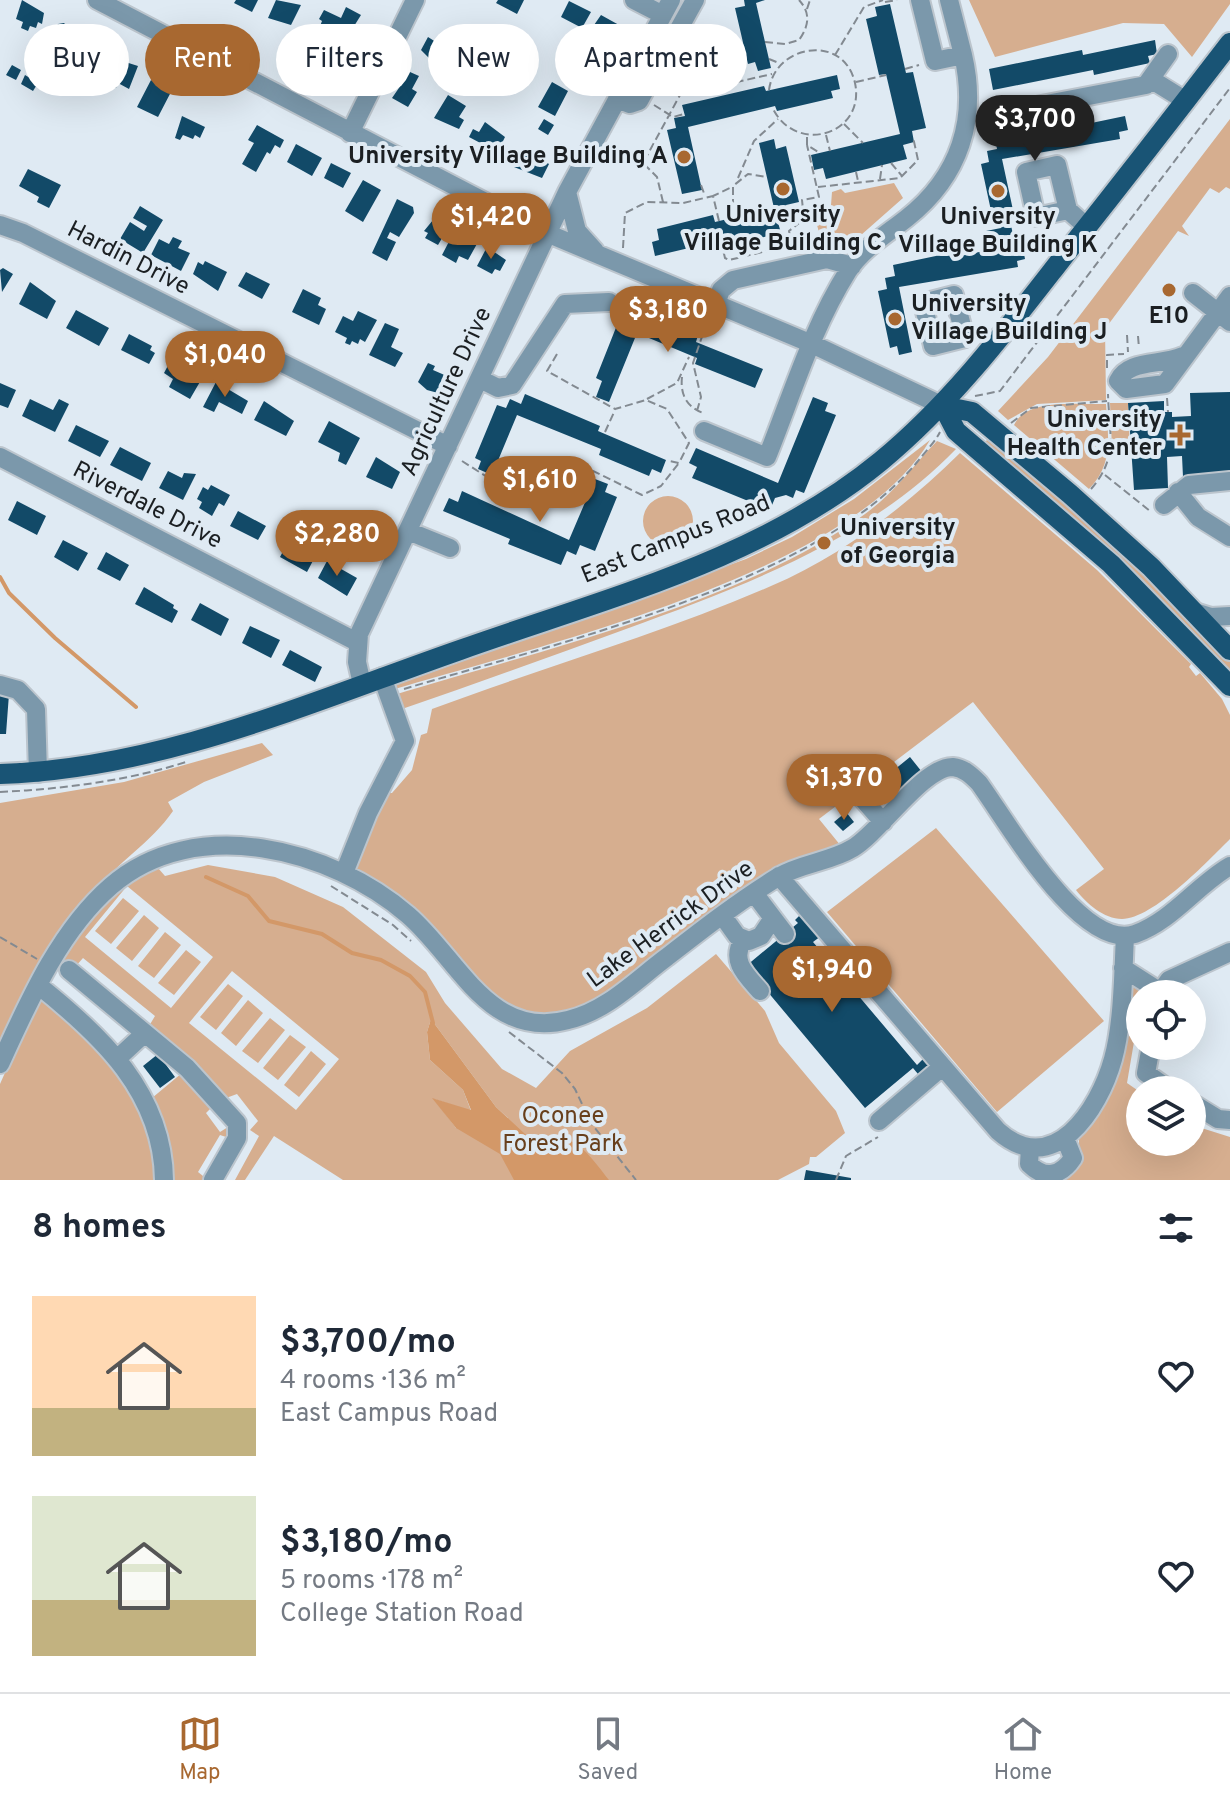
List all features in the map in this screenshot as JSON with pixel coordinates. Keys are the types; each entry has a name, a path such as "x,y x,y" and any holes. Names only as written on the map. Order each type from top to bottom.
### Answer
{"main road":[{"name":"East Campus Road","path":"0,774 38,773 133,759 362,684 682,571 747,545 838,494 943,406 987,355 1230,43"},
{"path":"943,406 972,412 1083,505 1195,612 1230,650"},
{"path":"943,406 956,431 1111,564 1230,686"}],"street":[{"path":"97,0 119,5 350,133 548,234 625,267 712,310 812,344 943,406"},
{"path":"350,133 415,0"},
{"path":"634,0 667,7"},
{"path":"920,0 935,61 963,55"},
{"path":"704,422 767,457 812,344 852,266 927,200 949,167 962,140 971,103 949,0"},
{"path":"681,24 693,1"},
{"name":"Agriculture Drive","path":"357,642 567,192 667,7"},
{"path":"1005,112 1146,85 1168,54"},
{"path":"1152,80 1186,101"},
{"path":"617,99 636,103 640,96"},
{"path":"567,192 577,231 599,256"},
{"path":"1068,210 1087,227"},
{"name":"Hardin Drive","path":"0,225 38,240 448,446"},
{"path":"712,310 724,277 827,259 852,266"},
{"path":"1193,293 1224,317"},
{"path":"1183,356 1224,317 1230,296"},
{"path":"480,379 498,388 512,385 565,304 609,302"},
{"path":"965,338 987,355"},
{"name":"Riverdale Drive","path":"0,457 357,642"},
{"path":"1165,503 1193,484 1230,481"},
{"path":"1165,503 1198,517 1230,537"},
{"path":"408,531 450,548"},
{"path":"1195,612 1211,617 1230,616"},
{"path":"357,642 362,684"},
{"path":"344,873 368,813 405,741 382,677"},
{"path":"0,685 18,690 36,709 38,773"},
{"name":"Lake Herrick Drive","path":"0,1064 38,985 98,899 133,871 158,860 209,846 236,844 296,855 344,873 384,895 409,916 488,1004 518,1021 533,1024 566,1021 605,1005 722,915 779,876 854,847 938,772 955,767 964,770 979,783 1073,910 1100,930 1125,936"},
{"path":"862,798 883,822"},
{"path":"779,876 914,1047 942,1067 998,1131 1017,1146 1030,1148 1052,1145 1065,1138 1084,1118 1112,1063 1125,936 1161,919 1226,866"},
{"path":"754,893 785,934"},
{"path":"722,915 743,940"},
{"path":"743,940 761,936 773,918"},
{"path":"743,940 738,950 738,962 760,991"},
{"path":"1169,980 1230,952"},
{"path":"1123,968 1140,980"},
{"path":"57,1001 73,974 187,1068 237,1123 237,1138 213,1180"},
{"path":"38,985 118,1058 144,1097 160,1139 164,1180"},
{"path":"118,1058 145,1033"},
{"path":"879,1121 942,1067"},
{"path":"1206,1112 1218,1119 1230,1120"},
{"path":"1030,1148 1029,1164 1051,1175 1066,1169 1073,1158 1065,1138"}],"path":[{"path":"799,0 807,10"},
{"path":"796,41 806,28 810,0"},
{"path":"835,56 864,7 897,0"},
{"path":"765,42 796,41"},
{"path":"796,41 800,51"},
{"path":"769,90 773,74 781,63 800,51 818,50 835,56 848,68 855,82 854,103 843,123 826,133 807,135 790,129 778,119 772,107"},
{"path":"769,59 781,63"},
{"path":"663,202 657,177 643,163 680,95 773,74"},
{"path":"855,82 886,75"},
{"path":"978,393 1000,391 1230,88"},
{"path":"652,96 655,107 669,115 684,114"},
{"path":"625,267 625,213 634,205 705,198 733,186 754,141 778,119"},
{"path":"843,123 863,143"},
{"path":"826,133 830,151"},
{"path":"721,241 725,258 729,260 792,245 789,231 804,219 802,200 819,197 807,135"},
{"path":"817,187 903,176 918,160 913,137"},
{"path":"754,141 759,143"},
{"path":"807,145 820,153"},
{"path":"891,163 903,176"},
{"path":"880,180 882,165"},
{"path":"856,172 858,182"},
{"path":"738,178 753,174 767,177"},
{"path":"701,185 705,198"},
{"path":"733,186 733,202 744,215"},
{"path":"713,196 719,221"},
{"path":"697,411 701,397 693,363 712,310"},
{"path":"1127,335 1128,353"},
{"path":"1138,336 1139,353"},
{"path":"557,354 547,371 615,409 654,400 679,383 689,357"},
{"path":"679,383 686,402 704,422"},
{"path":"1167,397 1168,412"},
{"path":"462,461 495,482 524,486 552,467 581,465 642,495 661,486 679,463 689,443 667,409 654,400"},
{"path":"1011,424 1031,408 1108,401 1111,457 1104,474 1087,493"},
{"path":"605,432 615,409"},
{"path":"935,440 938,435"},
{"path":"669,461 679,463"},
{"path":"1104,474 1165,503"},
{"path":"324,882 393,925 415,945"},
{"path":"0,937 41,961"},
{"path":"504,1028 562,1073 575,1089 591,1123 636,1180"}],"green space":[{"path":"969,0 1230,0 1230,4 1192,57 1164,24 1123,23 995,57"},
{"path":"1230,119 1230,189 1226,187 1219,193 1210,188 1182,226 1189,236 1178,231 1105,329 1106,400 1037,404 1008,420 998,411 1048,357"},
{"path":"894,183 903,198 852,243 821,240 813,210 831,205 832,192 841,189 845,193"},
{"path":"1110,403 1128,403 1130,450 1112,448"},
{"path":"1106,404 1106,459 1089,489 1014,425 1021,416 1042,406"},
{"path":"930,440 891,487 834,529 764,566 686,599 605,627 391,690 393,686 746,559 792,537 854,499"},
{"path":"987,440 1055,493 1139,566 1230,661 1230,673 1119,559 983,444"},
{"path":"937,441 956,449 883,510 802,557 670,613 402,709 394,695 575,642 700,599 760,574 815,546 865,514"},
{"path":"960,453 1097,570 1191,664 1189,667 1196,676 1200,673 1222,699 1230,715 1230,839 1194,874 1149,910 1135,916 1115,918 1096,909 1076,890 1104,869 973,702 819,819 841,846 787,863 585,1008 540,1015 513,1009 492,995 423,919 353,868 383,793 392,793 412,770 421,735 427,733 432,709 687,620 797,574 872,528 918,492"},
{"path":"668,496 686,503 693,521 686,539 668,546 650,539 643,521 650,503"},
{"path":"262,743 273,755 204,782 168,802 173,811 155,833 102,883 80,912 0,1052 0,803 124,782"},
{"path":"936,828 1104,1021 997,1112 827,912"},
{"name":"Oconee Forest Park","path":"208,865 275,877 343,907 426,972 445,1003 502,1069 536,1088 570,1051 647,1008 716,954 765,1011 779,1043 836,1111 845,1133 816,1157 810,1157 809,1164 778,1180 343,1180 274,1136 245,1180 235,1180 259,1136 250,1130 258,1121 237,1094 226,1098 149,1026 155,1016 83,958 76,966 60,960 78,933 124,883 158,868 165,876","holes":["127,886 213,957 171,1008 85,937","232,971 339,1059 296,1110 189,1023","431,1019 496,1107 508,1118 456,1128 434,1099 471,1111 463,1090 430,1060 427,1032"]},
{"path":"123,898 139,911 111,944 95,931"},
{"path":"144,915 159,928 132,961 116,948"},
{"path":"165,932 181,945 154,978 138,966"},
{"path":"186,950 201,962 174,995 158,983"},
{"path":"228,984 243,996 216,1030 200,1017"},
{"path":"45,1000 125,1075 153,1139 157,1180 0,1180 0,1084 32,1012 39,1001"},
{"path":"248,1000 263,1013 236,1046 221,1033"},
{"path":"1126,1016 1126,1060 1131,1060 1126,1076 1126,1156 1206,1156 1206,1129 1230,1137 1230,1180 1058,1180 1079,1158 1079,1136"},
{"path":"270,1018 285,1030 258,1063 242,1051"},
{"path":"290,1035 306,1047 278,1080 263,1068"},
{"path":"311,1051 326,1064 299,1097 284,1085"},
{"path":"182,1073 212,1107 206,1113 220,1132 228,1127 229,1138 220,1135 198,1172 208,1180 168,1180 152,1098"}],"shaded area":[{"path":"431,1019 496,1107 538,1146 549,1140 569,1140 586,1152 609,1180 514,1180 500,1154 456,1128 432,1098 471,1110 463,1090 430,1060 427,1032"}],"building":[{"path":"22,0 44,13 42,24 24,24 24,29 21,28 23,22 16,19"},
{"path":"236,0 258,0 252,12 234,3"},
{"path":"276,0 301,5 292,24 268,18"},
{"path":"498,0 524,0 517,14 496,3"},
{"path":"744,0 765,0 756,3 771,68 758,71 755,62 748,64 747,24 739,24 735,8 745,6"},
{"path":"569,1 591,12 584,24 574,24 561,17"},
{"path":"890,4 906,73 913,72 926,128 912,131 914,142 903,145 907,159 826,179 823,168 814,170 811,155 900,134 886,74 879,75 866,19 877,16 875,7"},
{"path":"346,7 361,15 355,24 321,24 319,19 324,10 341,18"},
{"path":"601,15 617,24 595,24"},
{"path":"428,37 428,57 421,50"},
{"path":"1155,40 1157,54 1148,56 1150,63 1094,75 1093,70 993,90 989,69 1082,50 1083,55"},
{"path":"129,63 138,66 129,89"},
{"path":"12,65 21,70 16,80 6,75"},
{"path":"412,73 419,76 412,89"},
{"name":"University Village Building A","path":"837,75 840,89 831,91 833,98 777,111 775,106 688,127 702,190 682,194 667,130 676,128 674,118 685,116 682,105 721,96 747,96 747,90 764,86 766,91"},
{"path":"552,82 555,84 555,96 565,96 555,116 538,107"},
{"path":"412,89 417,92 408,107 392,98 412,96"},
{"path":"145,92 145,96 169,96 158,117 137,107"},
{"path":"447,96 466,106 459,117 464,120 459,129 434,118"},
{"path":"182,116 205,127 200,138 183,135 180,140 175,138"},
{"name":"University Village Building K","path":"1125,116 1128,130 1119,132 1120,139 1002,159 1016,224 1011,225 1014,240 989,246 986,231 1001,228 999,219 993,220 981,164 989,162 987,151 997,149 995,138 1052,126 1053,131"},
{"path":"544,119 554,125 548,135 538,129"},
{"path":"485,122 505,137 502,143 508,146 503,155 469,137 473,129 479,132"},
{"path":"257,125 284,140 280,148 275,145 270,154 267,152 256,172 242,164 254,143 248,140"},
{"name":"University Village Building C","path":"774,139 776,149 786,146 799,202 786,205 788,216 777,219 781,233 725,246 723,240 655,256 652,242 659,240 657,229 713,215 715,222 774,208 759,143"},
{"path":"296,144 322,158 312,176 287,162"},
{"path":"524,147 549,164 542,178 514,167"},
{"path":"331,163 351,173 343,188 324,178"},
{"path":"28,169 61,185 49,208 37,202 39,197 19,186"},
{"path":"363,180 381,190 363,222 345,211"},
{"path":"397,199 413,207 414,213 399,237 390,232 387,238 396,242 387,261 372,253"},
{"path":"140,206 163,220 143,253 120,239 130,222 144,231 147,226 133,218"},
{"path":"433,220 448,228 438,245 425,238 428,233 424,231"},
{"path":"455,230 478,242 468,260 459,256 456,263 442,255"},
{"path":"173,237 182,241 178,248 190,253 181,271 151,255 159,239 169,244"},
{"name":"University Village Building J","path":"1022,243 1025,259 1017,261 1018,267 899,287 912,352 899,355 897,346 890,348 878,291 887,289 885,278 895,276 893,265 950,253 951,258"},
{"path":"487,247 506,260 500,271 495,269 492,274 477,266"},
{"path":"205,261 227,272 218,291 193,274 198,262 203,265"},
{"path":"3,268 13,274 2,292 0,270"},
{"path":"246,272 270,284 262,299 238,286"},
{"path":"30,282 56,301 47,319 19,304"},
{"path":"303,289 321,298 318,305 326,309 319,325 292,312"},
{"path":"76,310 109,328 99,346 66,328"},
{"path":"358,311 377,320 365,342 360,339 358,344 352,341 350,345 345,343 347,338 335,332 343,316 353,321"},
{"path":"644,313 698,335 696,342 763,369 755,388 695,364 697,358 637,333 609,402 596,397 602,381 596,378 617,325 627,329 631,319 640,322"},
{"path":"385,323 399,329 391,347 403,353 395,367 369,355"},
{"path":"129,334 152,346 150,350 155,353 149,364 121,350"},
{"path":"172,358 198,372 195,377 201,380 190,399 169,387 173,379 164,373"},
{"path":"428,363 435,366 433,370 456,380 449,396 427,390 418,382"},
{"path":"216,382 248,401 242,414 219,402 214,412 203,407"},
{"path":"0,383 16,390 8,408 0,405"},
{"name":"University Health Center","path":"1230,392 1230,477 1183,477 1182,456 1167,457 1168,488 1134,490 1128,403 1164,401 1164,412 1172,412 1172,417 1191,416 1190,393"},
{"path":"525,394 600,426 598,431 666,460 661,473 652,469 649,476 599,455 601,449 517,415 492,475 478,469 481,461 475,458 497,405 506,408 510,399 521,404"},
{"path":"813,397 828,403 825,411 836,415 804,493 796,490 793,498 786,495 775,498 770,510 692,478 697,467 689,463 696,448 778,483"},
{"path":"30,399 53,410 59,399 69,404 55,432 22,416"},
{"path":"264,401 294,421 286,436 254,420"},
{"path":"329,421 360,438 346,465 338,461 340,453 318,442"},
{"path":"76,425 109,441 100,457 68,441"},
{"path":"120,447 151,463 142,481 110,465"},
{"path":"376,457 400,472 392,489 366,477"},
{"path":"168,471 182,478 184,473 196,474 183,500 159,488"},
{"path":"595,479 608,484 605,492 617,497 595,551 580,545 576,555 567,551 561,565 508,544 510,539 443,511 449,498 458,502 462,491 569,540"},
{"path":"211,485 230,495 224,506 219,503 212,516 199,508 202,502 197,499 203,487 208,490"},
{"path":"17,501 46,516 37,535 8,520"},
{"path":"238,511 266,526 258,540 230,526"},
{"path":"63,540 88,553 78,571 54,557"},
{"path":"289,540 316,555 307,572 280,557"},
{"path":"106,552 129,565 120,581 97,569"},
{"path":"327,561 357,578 347,596 318,578"},
{"path":"144,587 174,605 173,608 178,611 172,623 135,604"},
{"path":"200,603 229,619 221,636 191,620"},
{"path":"250,626 280,640 271,658 242,643"},
{"path":"290,650 322,667 315,682 282,665"},
{"path":"0,693 9,694 6,734 0,734"},
{"path":"910,757 922,772 896,794 883,779"},
{"path":"846,812 854,822 843,831 834,822"},
{"path":"802,913 821,936 813,942 917,1065 924,1058 930,1065 918,1074 913,1068 865,1108 746,966 798,923 795,920"},
{"path":"158,1054 175,1077 160,1088 143,1066"},
{"path":"806,1170 851,1178 851,1180 804,1180"}],"waterway":[{"path":"0,577 9,593 55,638 136,707"},
{"path":"206,877 248,896 269,921 322,934 352,953 381,960 410,976 425,992 433,1023"}],"place":[{"name":"University Village Building A","path":"684,157"},
{"name":"University Village Building C","path":"783,189"},
{"name":"University Village Building K","path":"998,191"},
{"name":"E10","path":"1169,290"},
{"name":"University Village Building J","path":"895,319"},
{"name":"University Health Center","path":"1180,435"},
{"name":"University of Georgia","path":"824,543"}]}
